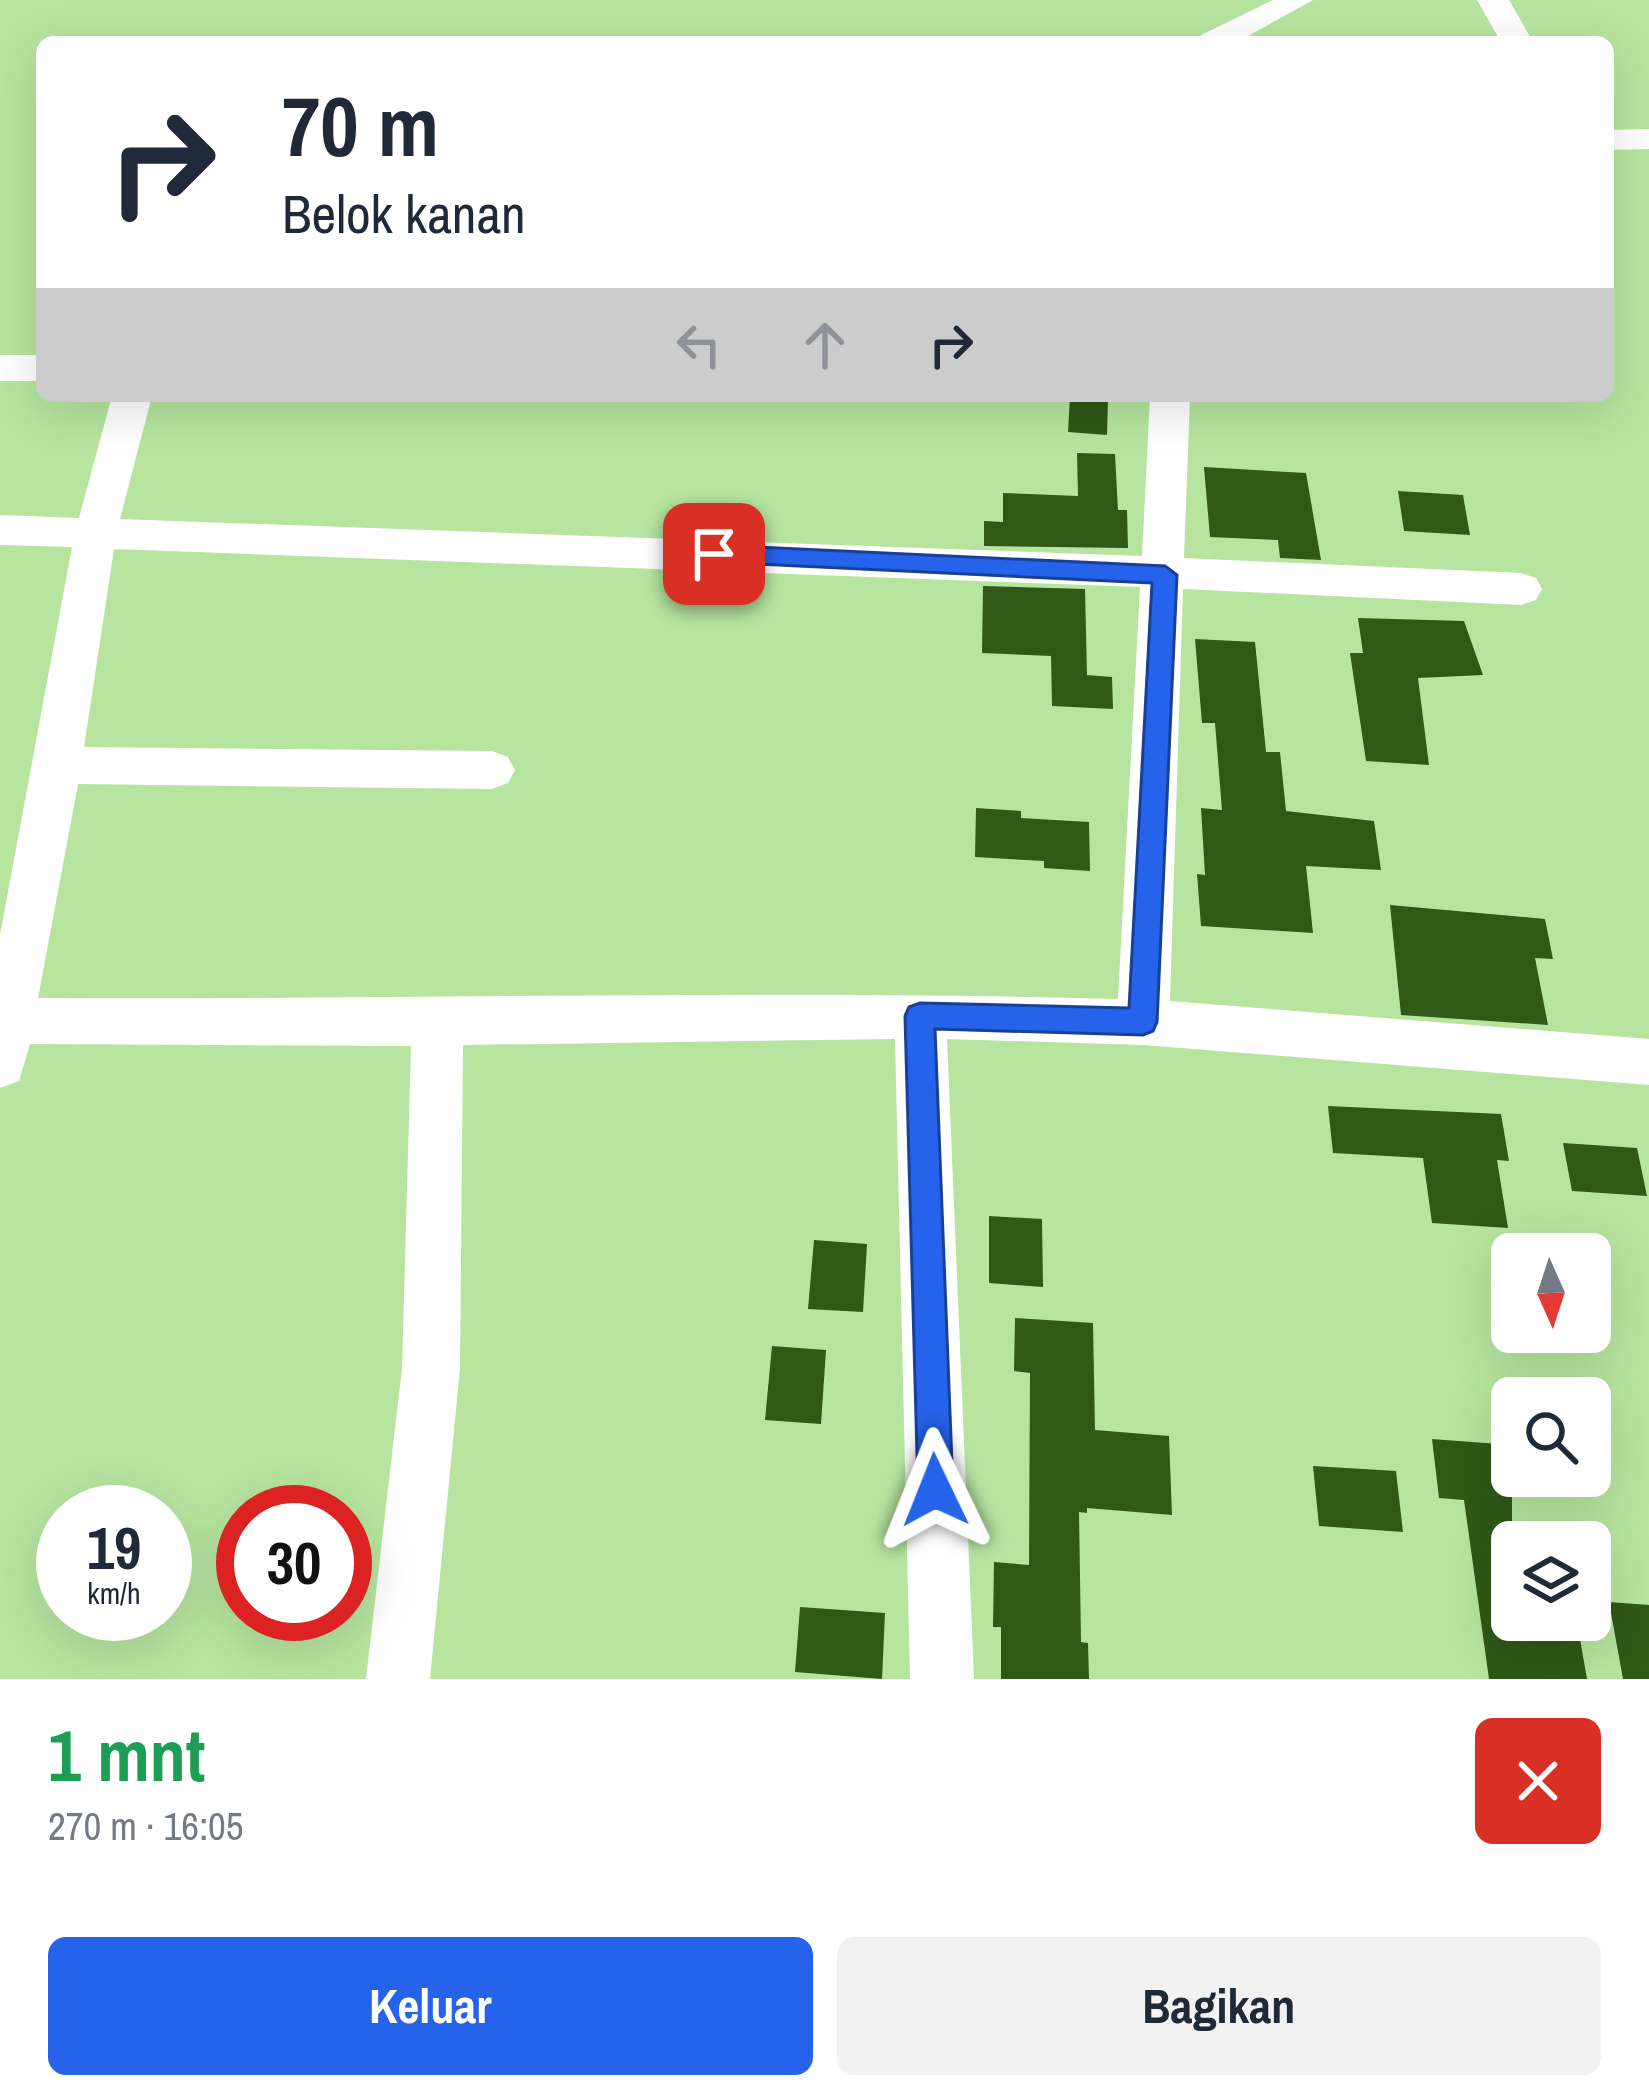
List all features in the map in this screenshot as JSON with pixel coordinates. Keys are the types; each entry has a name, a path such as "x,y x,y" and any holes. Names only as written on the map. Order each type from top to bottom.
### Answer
{"street":[{"path":"1493,0 1514,36"},
{"path":"1228,36 1289,14"},
{"path":"1614,140 1649,139"},
{"path":"0,368 36,368"},
{"path":"130,402 96,531 58,765 4,1035 920,1016 1143,1022 1649,1062"},
{"path":"1143,1022 1170,402"},
{"path":"0,530 1521,589"},
{"path":"58,765 492,770"},
{"path":"920,1016 942,1679"},
{"path":"398,1679 431,1369 437,1023"}],"building":[{"path":"1070,402 1108,402 1107,435 1068,432"},
{"path":"1077,453 1115,454 1118,510 1127,510 1128,548 984,546 984,521 1003,522 1003,493 1078,496"},
{"path":"1204,467 1306,473 1321,560 1280,558 1278,540 1210,537"},
{"path":"1398,491 1463,495 1470,535 1404,531"},
{"path":"983,586 1085,589 1087,675 1112,677 1113,709 1052,706 1051,656 982,653"},
{"path":"1358,618 1464,621 1483,675 1418,678 1429,765 1366,761 1350,653 1363,653"},
{"path":"1195,639 1255,642 1266,752 1280,752 1286,811 1374,821 1381,870 1306,866 1313,933 1201,926 1197,874 1205,875 1201,808 1222,810 1215,723 1202,723"},
{"path":"976,808 1021,811 1021,818 1089,822 1090,871 1044,868 1044,861 975,857"},
{"path":"1390,905 1545,919 1553,959 1535,958 1548,1025 1401,1015"},
{"path":"1328,1106 1501,1114 1509,1161 1497,1160 1508,1228 1432,1223 1423,1158 1333,1153"},
{"path":"1563,1143 1637,1148 1647,1196 1572,1191"},
{"path":"989,1216 1042,1219 1043,1287 989,1283"},
{"path":"814,1240 867,1244 863,1312 808,1309"},
{"path":"1015,1318 1093,1323 1095,1430 1169,1436 1172,1515 1087,1508 1087,1513 1079,1512 1081,1642 1088,1643 1089,1679 1001,1679 1001,1627 993,1627 994,1562 1029,1565 1030,1373 1014,1371"},
{"path":"772,1346 826,1350 821,1424 765,1420"},
{"path":"1432,1439 1491,1443 1491,1497 1512,1497 1512,1521 1491,1521 1491,1641 1580,1641 1587,1679 1489,1679 1464,1500 1439,1498"},
{"path":"1313,1466 1396,1471 1403,1532 1319,1526"},
{"path":"1611,1602 1649,1605 1649,1679 1623,1679"},
{"path":"800,1607 885,1613 882,1679 795,1672"}],"route":[{"path":"714,554 1165,575 1143,1022 920,1016 935,1490"}]}
